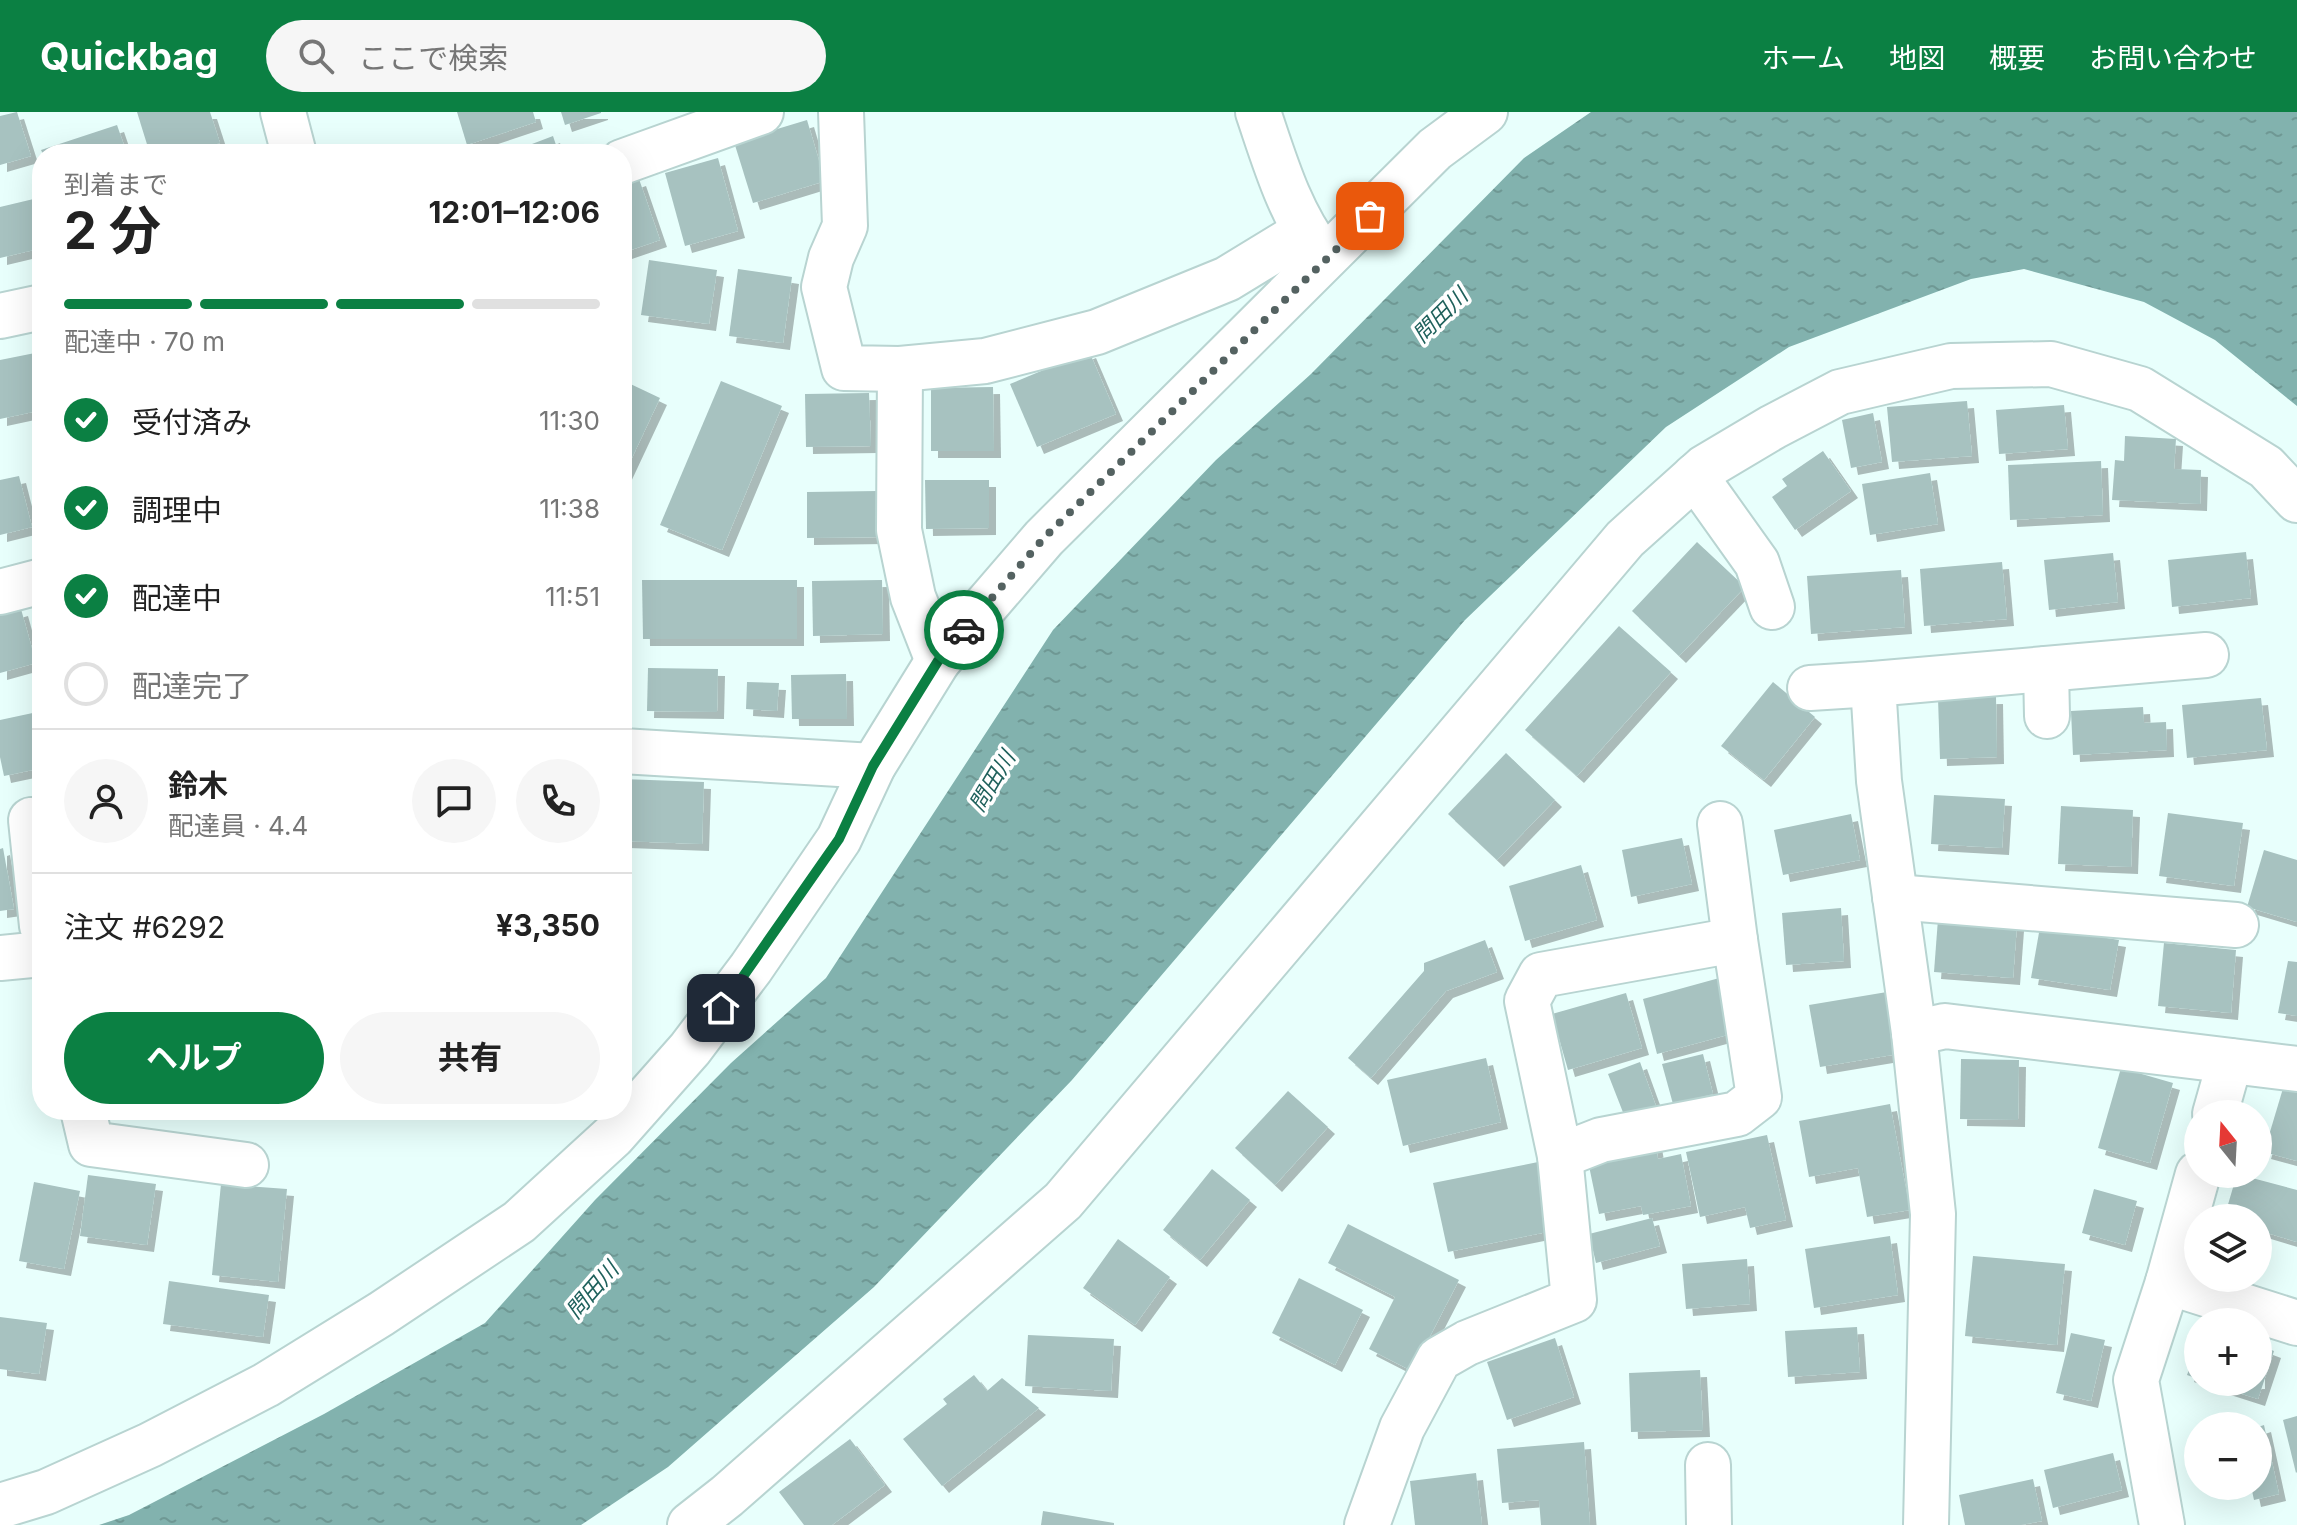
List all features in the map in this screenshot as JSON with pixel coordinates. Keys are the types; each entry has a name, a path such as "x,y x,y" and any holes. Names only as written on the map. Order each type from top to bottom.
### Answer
{"street":[{"path":"283,112 291,144"},
{"path":"841,112 845,226 831,258 824,287 844,368 900,369 985,361 1097,332 1315,246"},
{"path":"1258,112 1285,191 1315,246"},
{"path":"632,1115 690,1049 751,968 839,839 873,766 938,661 1044,538 1315,246 1485,112"},
{"path":"632,158 749,114"},
{"path":"0,316 32,309"},
{"path":"690,1525 1063,1201 1625,539 1704,468 1840,392 1951,366 2051,364 2140,389 2266,467 2297,500"},
{"path":"900,369 899,530 913,597 938,661"},
{"path":"1695,476 1757,563 1772,607"},
{"path":"0,592 32,584"},
{"path":"1810,688 2206,655"},
{"path":"2046,669 2047,716"},
{"path":"1873,684 1879,781 1914,1033 1933,1214 1926,1525"},
{"path":"632,752 873,766"},
{"path":"24,821 32,868"},
{"path":"1560,1156 1601,1140 1737,1114 1759,1097 1720,824"},
{"path":"1895,897 2236,925"},
{"path":"1367,1525 1402,1428 1439,1359 1467,1343 1574,1300 1560,1156 1527,1001 1541,975 1735,940"},
{"path":"0,958 32,955"},
{"path":"1914,1033 1945,1026 2297,1069"},
{"path":"2219,1100 2230,1061"},
{"path":"85,1120 91,1144 246,1165"},
{"path":"0,1506 46,1492 150,1445 266,1385 381,1314 519,1222 627,1120"},
{"path":"2162,1525 2136,1380 2194,1188"},
{"path":"2168,1282 2297,1323"},
{"path":"1708,1465 1709,1525"}],"water":[{"name":"問田川","path":"1591,112 2297,112 2297,406 2215,340 2144,302 2024,269 1971,279 1789,347 1666,427 1465,620 1072,1080 874,1287 668,1467 581,1525 99,1525 129,1515 324,1414 485,1323 595,1200 731,1063 826,978 1053,630 1216,460 1311,374 1524,158"}],"building":[{"path":"17,112 31,156 0,165 0,116"},
{"path":"137,112 210,112 220,143 217,144 147,144"},
{"path":"457,112 533,112 536,122 467,144"},
{"path":"561,112 601,112 601,113 565,125"},
{"path":"807,120 825,181 753,203 734,142"},
{"path":"117,125 124,144 59,144"},
{"path":"553,136 556,144 532,144"},
{"path":"718,158 738,231 685,246 665,173"},
{"path":"639,179 660,240 632,250 632,181"},
{"path":"32,199 32,250 0,258 0,207"},
{"path":"649,260 717,270 709,324 641,315"},
{"path":"738,269 792,277 783,343 729,336"},
{"path":"1089,351 1116,414 1037,447 1010,384"},
{"path":"32,354 32,412 0,419 0,360"},
{"path":"721,381 782,406 722,550 660,525"},
{"path":"632,385 660,398 632,458"},
{"path":"993,387 994,451 931,451 931,388"},
{"path":"869,393 871,446 806,447 805,394"},
{"path":"1967,401 1972,456 1892,462 1887,407"},
{"path":"2064,405 2068,449 1999,454 1996,410"},
{"path":"1873,413 1882,462 1851,468 1842,420"},
{"path":"2125,436 2176,439 2174,469 2201,470 2200,504 2112,500 2115,460 2124,461"},
{"path":"1823,451 1851,491 1795,530 1772,497 1787,486 1782,479"},
{"path":"2101,461 2103,515 2010,520 2008,465"},
{"path":"1930,473 1938,524 1870,535 1862,484"},
{"path":"19,476 32,527 0,535 0,480"},
{"path":"925,480 989,480 989,528 926,529"},
{"path":"878,491 878,537 807,538 807,492"},
{"path":"1697,542 1745,587 1679,656 1632,611"},
{"path":"2246,552 2251,598 2172,607 2168,560"},
{"path":"2113,553 2118,602 2049,610 2044,560"},
{"path":"2002,562 2007,619 1924,626 1920,569"},
{"path":"1901,570 1905,627 1811,634 1807,576"},
{"path":"642,580 797,580 797,639 643,639"},
{"path":"882,580 883,634 813,636 812,581"},
{"path":"21,609 32,649 32,664 0,673 0,615"},
{"path":"1619,626 1671,672 1577,776 1525,730"},
{"path":"648,668 718,669 717,712 647,711"},
{"path":"846,674 847,719 792,719 791,675"},
{"path":"747,682 779,683 777,711 746,709"},
{"path":"1773,682 1815,717 1764,780 1721,746"},
{"path":"1996,697 1997,757 1940,759 1938,698"},
{"path":"2261,698 2267,750 2187,758 2182,705"},
{"path":"2143,707 2144,723 2166,722 2167,750 2073,755 2071,711"},
{"path":"32,713 32,770 4,776 0,757 0,720"},
{"path":"1506,753 1555,800 1497,860 1448,814"},
{"path":"632,779 704,782 702,844 632,841"},
{"path":"1934,795 2005,799 2002,848 1931,844"},
{"path":"2061,806 2133,810 2131,867 2058,864"},
{"path":"2168,813 2243,823 2234,886 2159,876"},
{"path":"1851,814 1860,860 1783,875 1774,830"},
{"path":"1682,838 1692,884 1631,897 1622,850"},
{"path":"3,848 14,909 0,911 0,849"},
{"path":"2264,850 2297,860 2297,922 2247,907"},
{"path":"1581,865 1597,920 1525,941 1509,886"},
{"path":"1841,908 1844,961 1786,965 1782,913"},
{"path":"1938,919 2017,924 2013,978 1934,972"},
{"path":"2040,927 2119,940 2110,990 2031,978"},
{"path":"1485,940 1497,972 1446,991 1371,1078 1348,1058 1424,971 1424,963"},
{"path":"2164,943 2236,950 2231,1013 2158,1006"},
{"path":"2288,961 2297,962 2297,1016 2278,1013"},
{"path":"1723,977 1738,1032 1657,1054 1643,999"},
{"path":"1887,992 1898,1054 1820,1067 1809,1005"},
{"path":"1626,993 1642,1048 1568,1070 1552,1014"},
{"path":"1703,1054 1713,1094 1673,1104 1662,1064"},
{"path":"1486,1058 1501,1122 1403,1146 1387,1080"},
{"path":"1961,1059 2019,1060 2018,1120 1960,1119"},
{"path":"1640,1062 1657,1109 1626,1120 1608,1074"},
{"path":"2121,1068 2173,1083 2150,1163 2098,1148"},
{"path":"2284,1085 2297,1089 2297,1161 2272,1154 2272,1125"},
{"path":"1288,1091 1328,1127 1275,1185 1235,1148"},
{"path":"1890,1104 1910,1210 1867,1217 1858,1168 1809,1177 1799,1121"},
{"path":"1767,1135 1786,1220 1750,1228 1745,1207 1700,1217 1686,1152"},
{"path":"1655,1142 1658,1159 1681,1154 1691,1206 1643,1215 1641,1206 1599,1214 1589,1166 1597,1165 1595,1155"},
{"path":"1543,1161 1557,1230 1448,1252 1433,1183"},
{"path":"1212,1169 1250,1200 1200,1260 1163,1230"},
{"path":"88,1175 156,1184 147,1245 80,1236"},
{"path":"34,1182 80,1191 64,1269 19,1261"},
{"path":"2272,1183 2297,1190 2297,1242 2272,1234 2272,1204 2228,1204 2233,1188 2272,1188"},
{"path":"221,1184 287,1189 278,1282 212,1275"},
{"path":"2094,1189 2137,1201 2125,1245 2082,1233"},
{"path":"1652,1218 1660,1246 1596,1263 1589,1234"},
{"path":"1348,1224 1459,1280 1412,1371 1369,1349 1395,1297 1328,1263"},
{"path":"1890,1236 1898,1295 1814,1308 1805,1249"},
{"path":"1118,1239 1170,1277 1135,1325 1083,1288"},
{"path":"1973,1256 2065,1264 2057,1345 1965,1336"},
{"path":"1747,1259 1750,1304 1686,1309 1682,1264"},
{"path":"1299,1278 1363,1310 1335,1365 1272,1333"},
{"path":"169,1281 269,1295 263,1337 163,1324"},
{"path":"0,1317 47,1323 39,1374 0,1369"},
{"path":"1857,1327 1860,1372 1788,1377 1785,1331"},
{"path":"2071,1333 2105,1340 2091,1401 2056,1393"},
{"path":"1028,1335 1114,1339 1111,1391 1025,1386"},
{"path":"1555,1338 1574,1397 1507,1420 1487,1362"},
{"path":"1700,1370 1703,1430 1631,1432 1629,1373"},
{"path":"974,1375 987,1391 1002,1378 1039,1408 942,1486 903,1439 947,1404 943,1399"},
{"path":"2297,1416 2297,1472 2296,1473 2283,1420"},
{"path":"850,1439 885,1485 832,1525 804,1525 779,1492"},
{"path":"1584,1442 1590,1525 1541,1525 1539,1500 1502,1503 1497,1449"},
{"path":"2113,1453 2122,1490 2053,1508 2044,1470"},
{"path":"2272,1462 2279,1494 2272,1496"},
{"path":"1476,1473 1482,1525 1415,1525 1410,1481"},
{"path":"2033,1479 2042,1521 2021,1525 1965,1525 1959,1495"},
{"path":"1043,1511 1114,1523 1114,1525 1041,1525"}],"way so far":[{"path":"964,630 1044,538 1370,216"}],"route":[{"path":"721,1008 839,839 873,766 938,661 964,630"}]}
